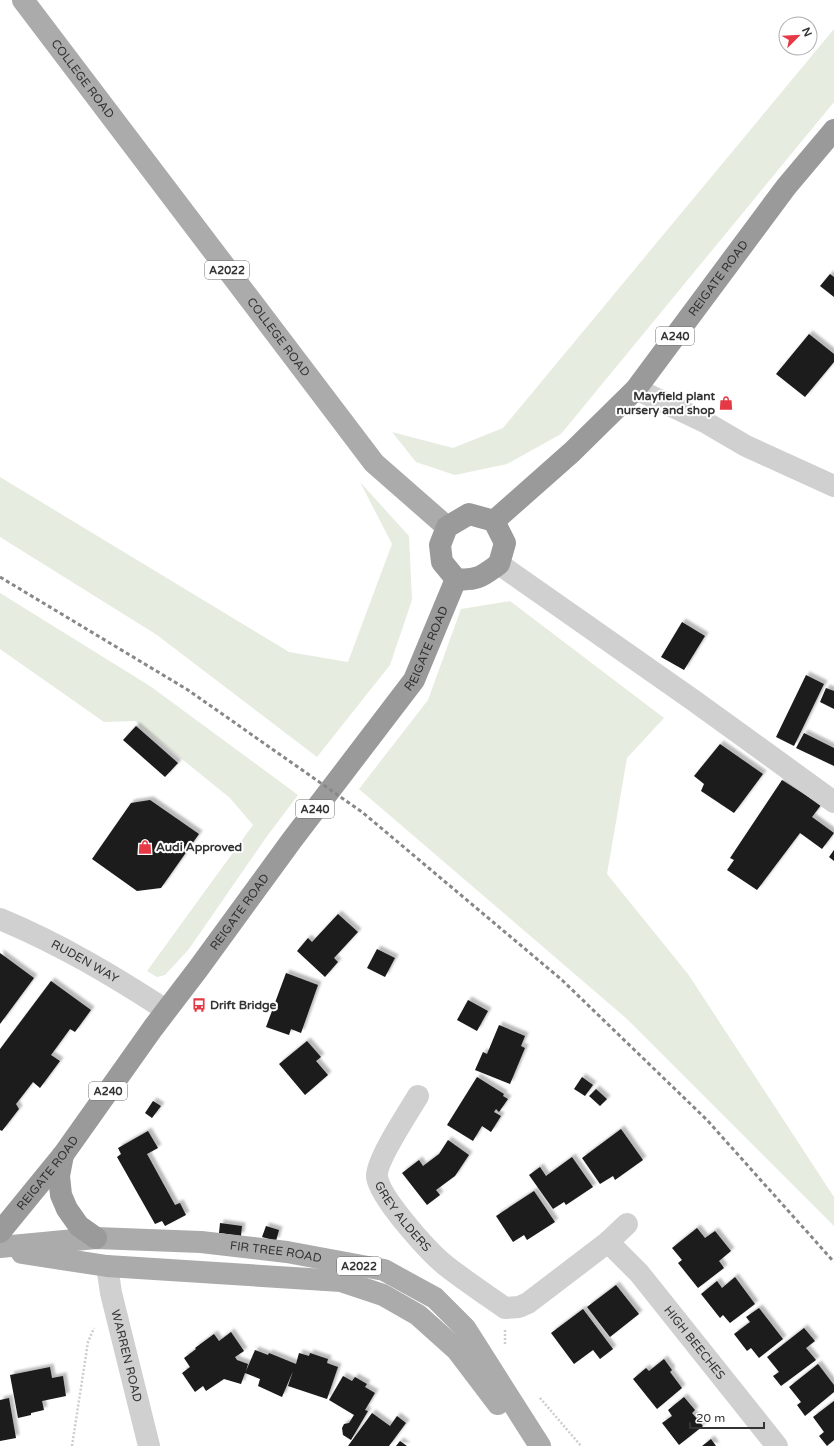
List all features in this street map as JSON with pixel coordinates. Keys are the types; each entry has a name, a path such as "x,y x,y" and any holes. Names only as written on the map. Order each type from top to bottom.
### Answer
{"highway":[{"name":"REIGATE ROAD","path":"494,521 572,452 636,389 786,187 834,130"},
{"path":"469,514 494,521 504,543 499,564 483,575 471,580 456,579 442,562 440,545 446,527 469,514"},
{"name":"REIGATE ROAD","path":"0,1232 63,1155 166,1010 292,840 414,680 456,579"},
{"path":"63,1155 59,1176 61,1195 67,1208 79,1226 96,1238"}],"main road":[{"name":"COLLEGE ROAD","path":"23,0 374,463 446,527"},
{"name":"FIR TREE ROAD","path":"0,1247 96,1238 201,1242 287,1252 384,1270 435,1298 465,1328 540,1446"},
{"name":"FIR TREE ROAD","path":"0,1250 108,1266 341,1281 383,1295 418,1315 457,1350 531,1446"}],"street":[{"path":"636,389 705,422 746,446 834,486"},
{"path":"499,564 693,700 834,802"},
{"name":"RUDEN WAY","path":"0,919 48,940 93,964 166,1010"},
{"name":"GREY ALDERS","path":"418,1096 379,1163 377,1177 386,1196 404,1221 444,1264 505,1308"},
{"path":"505,1308 519,1307 528,1304 608,1242 627,1224"},
{"name":"HIGH BEECHES","path":"608,1242 639,1272 778,1446"},
{"name":"WARREN ROAD","path":"108,1266 111,1293 149,1446"}],"path":[{"path":"505,1308 506,1351"},
{"path":"72,1446 88,1342 94,1328"},
{"path":"536,1393 581,1446"}],"shaded area":[{"path":"834,29 834,102 561,434 507,464 455,475 416,462 392,432 453,448 503,428 812,56 818,56 818,48"},
{"path":"0,477 289,652 348,662 392,544 360,482 409,536 412,600 390,665 317,757 157,635 0,537"},
{"path":"0,593 150,686 298,795 265,839 189,949 165,975 157,977 147,971 253,825 230,798 135,721 104,722 0,649"},
{"path":"510,601 664,718 627,758 607,874 688,974 834,1197 834,1226 627,1019 359,789 428,700 461,609"}],"building":[{"path":"830,274 834,277 834,297 820,286"},
{"path":"809,334 834,354 834,362 805,397 776,374"},
{"path":"682,622 705,636 684,670 661,657"},
{"path":"806,675 824,684 794,746 776,737"},
{"path":"826,688 834,691 834,709 820,702"},
{"path":"136,726 178,763 165,777 123,740"},
{"path":"804,733 834,748 834,766 796,748"},
{"path":"720,744 763,774 734,813 701,791 704,784 694,776"},
{"path":"782,780 821,805 812,817 834,833 822,849 800,833 757,890 727,870 734,860 730,858"},
{"name":"Audi Approved","path":"150,800 199,834 161,888 137,891 92,859 131,803"},
{"path":"834,850 834,861 829,857"},
{"path":"338,914 358,932 334,958 338,962 325,977 297,951 308,938 312,942"},
{"path":"377,949 395,958 385,977 367,968"},
{"path":"0,953 34,978 0,1024"},
{"path":"286,973 318,985 301,1033 291,1029 289,1035 266,1027"},
{"path":"51,981 91,1010 75,1032 70,1029 51,1055 60,1061 40,1088 33,1082 16,1104 19,1109 2,1131 0,1130 0,1049"},
{"path":"468,1000 488,1011 477,1031 457,1020"},
{"path":"499,1025 525,1036 521,1046 525,1048 510,1084 475,1070 483,1052 487,1054"},
{"path":"307,1041 321,1057 316,1061 328,1075 305,1095 279,1064"},
{"path":"477,1077 504,1094 503,1096 508,1099 499,1112 496,1109 494,1112 501,1116 491,1132 482,1126 473,1141 447,1125"},
{"path":"582,1077 593,1085 585,1096 574,1089"},
{"path":"596,1089 607,1099 600,1106 589,1096"},
{"path":"153,1101 161,1106 152,1118 145,1113"},
{"path":"621,1129 643,1160 615,1180 613,1176 600,1184 582,1158"},
{"path":"148,1131 158,1148 147,1154 175,1205 180,1203 186,1215 165,1226 162,1221 155,1224 117,1157 121,1154 118,1148"},
{"path":"448,1140 469,1155 455,1176 436,1190 440,1195 427,1205 402,1173 419,1160 423,1166 439,1154"},
{"path":"572,1157 593,1187 566,1205 564,1202 553,1209 529,1175 540,1167 546,1176"},
{"path":"534,1191 555,1222 527,1240 524,1235 513,1242 496,1216"},
{"path":"220,1223 242,1226 241,1236 219,1233"},
{"path":"266,1226 279,1230 276,1241 262,1237"},
{"path":"697,1228 705,1238 715,1231 731,1251 719,1261 724,1268 698,1288 678,1263 682,1260 672,1248"},
{"path":"735,1277 755,1304 730,1323 723,1315 720,1318 701,1294 717,1281 722,1288"},
{"path":"616,1285 639,1314 610,1337 587,1307"},
{"path":"759,1308 783,1339 759,1358 751,1348 747,1351 734,1334 750,1322 746,1317"},
{"path":"583,1309 613,1349 600,1359 593,1350 574,1364 551,1333"},
{"path":"804,1328 815,1341 806,1348 816,1360 781,1386 773,1376 779,1372 767,1357"},
{"path":"231,1332 244,1351 235,1357 237,1360 248,1364 246,1371 255,1350 268,1355 269,1353 296,1364 299,1353 309,1356 310,1353 328,1359 327,1363 338,1367 327,1399 288,1386 293,1371 282,1397 258,1386 260,1379 245,1373 241,1384 224,1379 206,1391 203,1386 195,1392 182,1373 190,1367 184,1358 214,1334 219,1341"},
{"path":"664,1359 672,1370 670,1372 682,1388 657,1409 633,1379 646,1368 649,1371"},
{"path":"818,1364 834,1385 834,1392 805,1416 797,1405 801,1402 789,1387"},
{"path":"50,1367 52,1378 63,1376 66,1396 42,1401 44,1410 18,1418 10,1375"},
{"path":"343,1376 352,1381 355,1377 367,1384 365,1387 375,1393 365,1410 368,1411 351,1440 343,1435 342,1428 344,1424 349,1423 354,1415 329,1400"},
{"path":"684,1397 695,1410 692,1413 703,1426 679,1445 662,1423 672,1416 668,1410"},
{"path":"9,1398 16,1438 0,1441 0,1400"},
{"path":"834,1401 834,1440 827,1446 819,1436 824,1432 813,1417"},
{"path":"372,1413 390,1426 397,1416 406,1423 389,1446 348,1446"},
{"path":"711,1439 716,1446 702,1446"},
{"path":"400,1441 407,1446 396,1446"}],"railway":[{"path":"0,577 188,690 362,812 562,980 707,1120 834,1262"}],"place":[{"name":"Mayfield plant nursery and shop","path":"726,403"},
{"name":"Audi Approved","path":"145,847"},
{"name":"Drift Bridge","path":"199,1005"}]}
